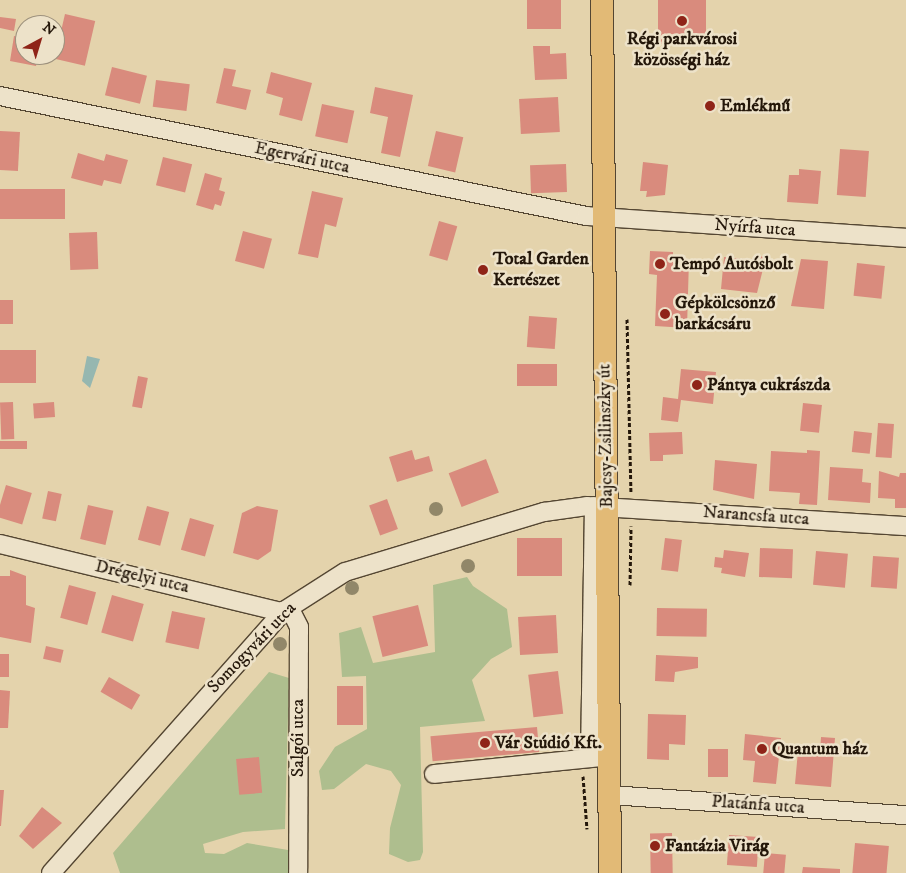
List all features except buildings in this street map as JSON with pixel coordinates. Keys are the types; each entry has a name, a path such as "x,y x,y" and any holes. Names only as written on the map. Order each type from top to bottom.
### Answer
{"main road":[{"name":"Bajcsy-Zsilinszky út","path":"602,0 604,218 600,506 600,757 610,795 610,873"}],"street":[{"name":"Egervári utca","path":"0,96 604,218"},
{"name":"Nyírfa utca","path":"604,218 906,238"},
{"name":"Narancsfa utca","path":"600,506 906,526"},
{"name":"Somogyvári utca","path":"51,873 284,611 345,572 392,555 544,512 600,506"},
{"name":"Drégelyi utca","path":"0,544 284,611"},
{"name":"Salgói utca","path":"284,611 299,627 298,873"},
{"path":"434,774 600,757"},
{"name":"Platánfa utca","path":"610,795 906,815"}],"green space":[{"path":"467,577 473,586 507,609 512,647 491,659 472,680 485,721 420,727 423,852 420,860 408,862 389,854 390,828 401,785 391,771 366,764 334,789 322,790 319,771 335,747 367,729 366,676 342,677 339,633 361,627 373,663 435,652 433,585"},
{"path":"269,672 289,678 285,829 243,832 203,844 205,853 224,854 247,843 288,850 288,873 120,873 113,853"}],"water":[{"path":"87,356 100,359 90,388 82,381"}],"place":[{"name":"Régi parkvárosi közösségi ház","path":"682,21"},
{"name":"Emlékmű","path":"710,106"},
{"name":"Tempó Autósbolt","path":"660,264"},
{"name":"Total Garden Kertészet","path":"483,270"},
{"name":"Gépkölcsönző barkácsáru","path":"665,314"},
{"name":"Pántya cukrászda","path":"697,385"},
{"name":"Vár Stúdió Kft.","path":"485,743"},
{"name":"Quantum ház","path":"762,749"},
{"name":"Fantázia Virág","path":"655,846"}]}
